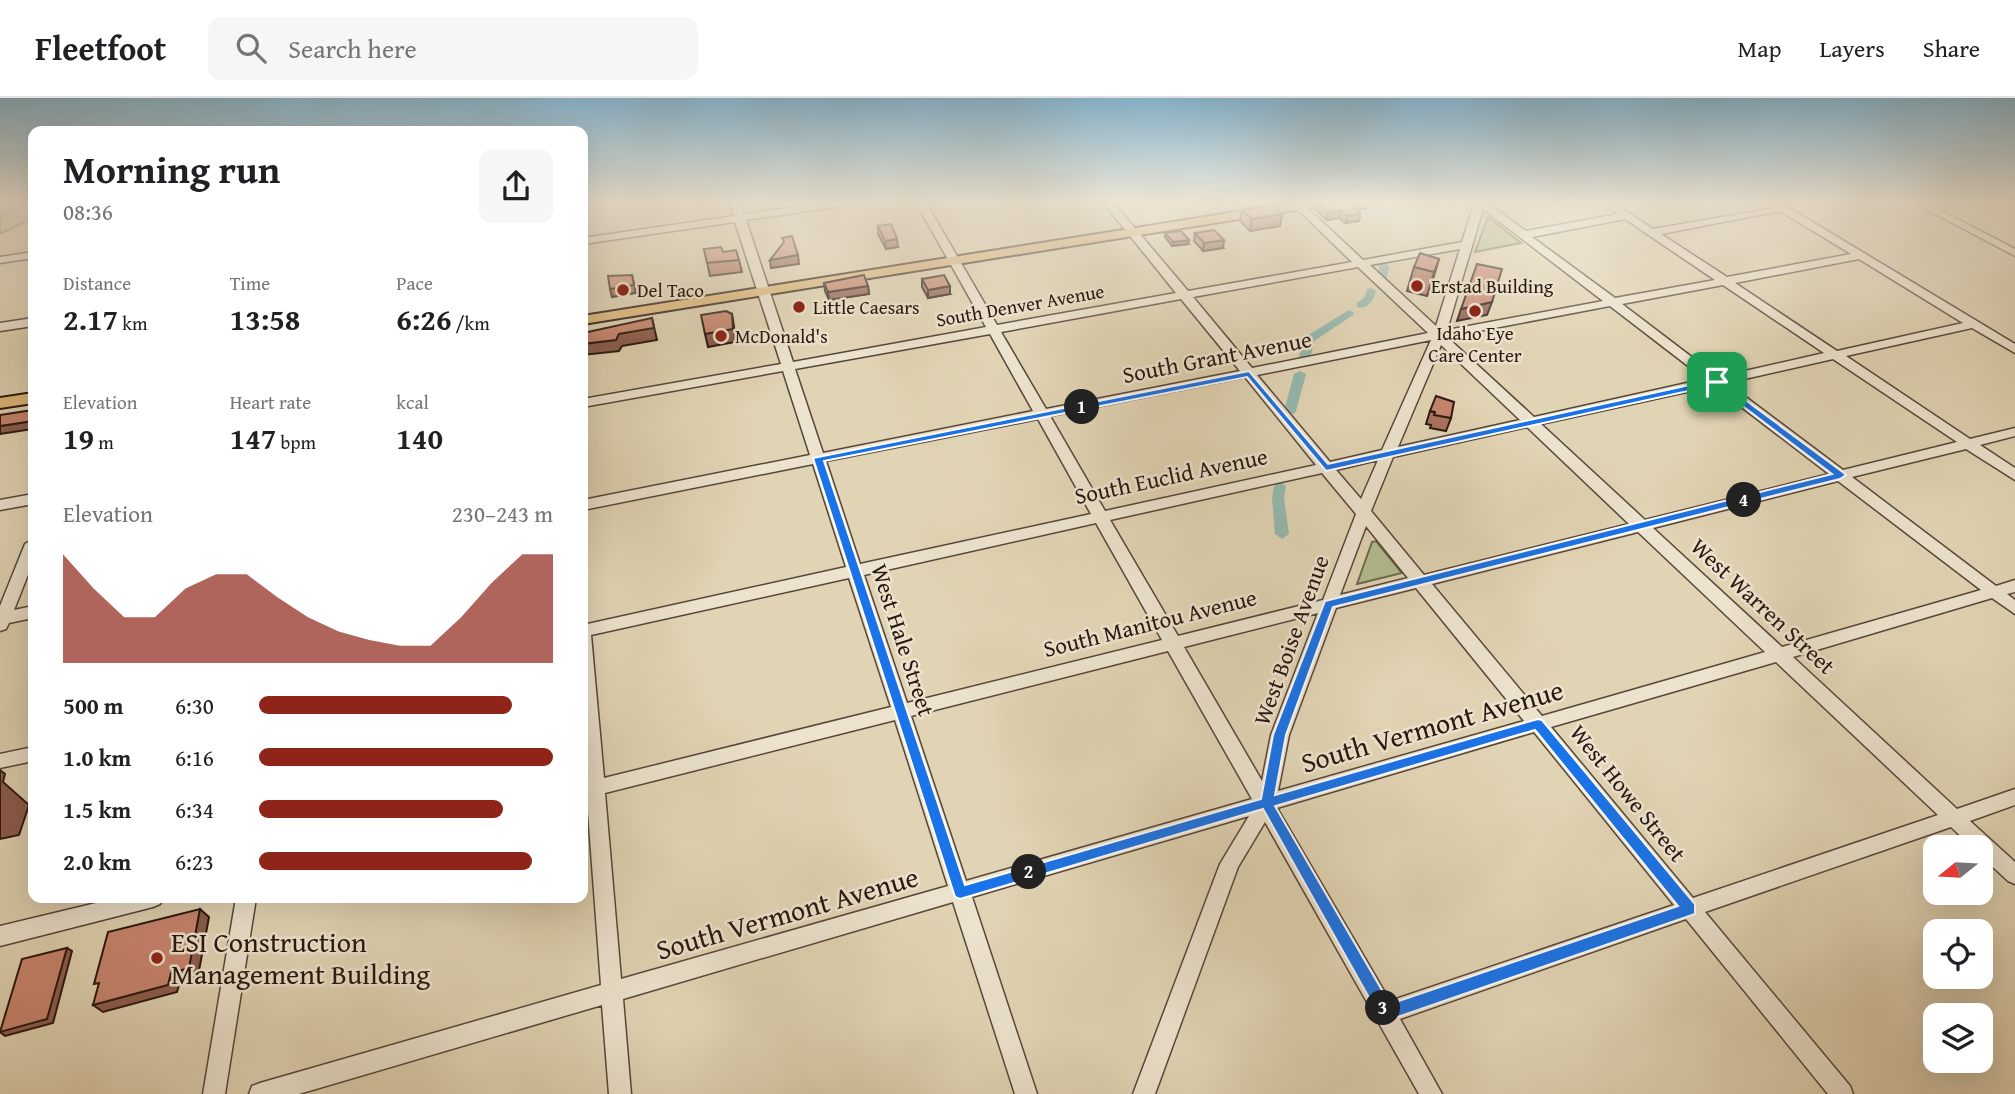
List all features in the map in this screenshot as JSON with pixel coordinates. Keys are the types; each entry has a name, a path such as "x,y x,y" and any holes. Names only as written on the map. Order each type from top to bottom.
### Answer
{"main road":[{"path":"588,319 1011,247"},
{"path":"588,309 762,288"},
{"path":"0,403 28,399"},
{"path":"0,414 28,410"}],"street":[{"name":"West Hale Street","path":"749,247 1026,1094"},
{"path":"947,247 1431,1094"},
{"name":"West Howe Street","path":"1145,247 1842,1094"},
{"name":"West Warren Street","path":"1344,247 2015,875"},
{"name":"South Denver Avenue","path":"588,402 1451,247"},
{"name":"West Boise Avenue","path":"1144,1094 1230,864 1266,803 1279,735 1363,513 1438,335 1463,247"},
{"path":"1540,247 2015,608"},
{"path":"1675,247 2015,475"},
{"path":"1846,247 2015,349"},
{"path":"0,260 28,256"},
{"name":"South Grant Avenue","path":"588,504 1438,335 1860,256"},
{"path":"0,327 28,323"},
{"name":"South Euclid Avenue","path":"588,631 1975,324"},
{"name":"South Manitou Avenue","path":"589,790 2015,432"},
{"path":"0,505 28,500"},
{"path":"1,621 28,556"},
{"name":"South Vermont Avenue","path":"260,1094 2015,586"},
{"path":"1,621 28,613"},
{"path":"0,761 28,755"},
{"path":"588,764 620,1094"},
{"path":"1386,1013 2015,797"},
{"path":"0,936 133,903"},
{"path":"214,1094 245,903"}],"green space":[{"path":"1477,247 1498,247 1475,252"},
{"path":"1376,541 1402,573 1357,584 1372,542"}],"building":[{"path":"721,247 723,252 736,250 739,260 707,263 704,249"},
{"path":"780,247 796,247 798,255 770,260"},
{"path":"1420,253 1439,259 1434,272 1414,267"},
{"path":"1477,264 1502,269 1492,302 1461,309"},
{"path":"632,275 634,285 610,289 608,276"},
{"path":"864,275 868,286 828,292 824,283"},
{"path":"944,275 950,286 928,290 922,279"},
{"path":"726,311 732,314 733,329 705,334 701,315"},
{"path":"652,318 654,328 619,334 616,340 588,343 588,332"},
{"path":"1436,396 1454,402 1451,418 1434,415 1435,412 1430,411"},
{"path":"28,411 28,422 0,426 0,415"},
{"name":"ESI Construction Management Building","path":"200,909 189,968 171,973 168,985 93,1005 99,983 94,984 108,932"},
{"path":"67,948 47,1019 0,1032 22,959"}],"waterway":[{"path":"1382,278 1384,266"},
{"path":"1361,305 1369,299 1371,291"},
{"path":"1304,359 1309,339 1349,313"},
{"path":"1290,411 1300,374"},
{"path":"1280,486 1278,498 1282,534"}],"place":[{"name":"Erstad Building","path":"1417,286"},
{"name":"Del Taco","path":"623,290"},
{"name":"Little Caesars","path":"799,307"},
{"name":"Idaho Eye Care Center","path":"1475,311"},
{"name":"McDonald's","path":"721,336"},
{"name":"ESI Construction Management Building","path":"157,958"}],"route":[{"path":"1717,382 1326,467 1249,374 818,458 960,892 1266,803 1278,799 1538,724 1689,909 1386,1013 1266,803 1279,735 1329,604 1840,475 1717,382"}]}
